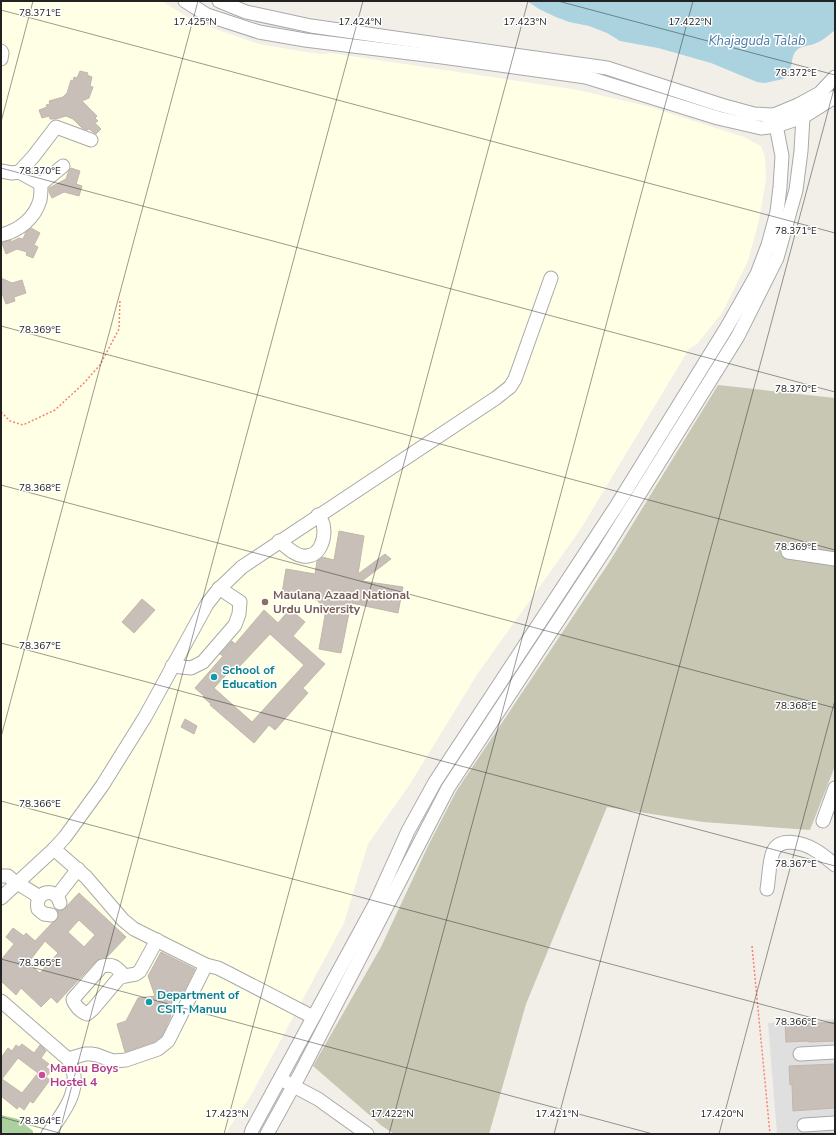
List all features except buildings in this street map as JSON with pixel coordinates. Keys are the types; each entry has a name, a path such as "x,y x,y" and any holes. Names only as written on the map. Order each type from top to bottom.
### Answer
{"street":[{"path":"185,1 206,15 259,32 305,40 586,77 718,118 761,128 835,97"},
{"path":"219,1 246,12 311,26 608,68 775,121"},
{"path":"1,51 1,59"},
{"path":"267,1134 448,788 604,551 738,336 778,258 796,190 801,151 801,111 835,77"},
{"path":"251,1134 375,904 408,831 435,782 617,505 727,327 757,274 768,245 777,212 780,187 782,156 775,121"},
{"path":"19,172 33,157 56,127 91,140"},
{"path":"1,235 18,229 32,216 40,200 41,184 63,166"},
{"path":"1,171 12,173 19,172 41,184"},
{"path":"1,898 7,876 54,849 65,837 102,786 144,717 207,604 220,588 242,566 496,398 510,387 519,370 551,278"},
{"path":"279,541 299,555 306,556 315,554 323,542 323,522 318,515"},
{"path":"788,552 835,559"},
{"path":"172,666 191,668 201,664 235,624 239,614 240,602 220,588"},
{"path":"823,821 835,788"},
{"path":"767,889 772,853 775,847 784,842 807,846 816,850 835,865"},
{"path":"54,849 78,869 123,920 134,929 206,965 218,968 313,1017"},
{"path":"51,915 44,914 38,909 37,901 39,897 41,894 51,892 58,900 78,869"},
{"path":"7,876 39,897"},
{"path":"125,976 136,974 140,971 157,940"},
{"path":"68,1059 85,1054 91,1054 118,1061 126,1060 158,1049 168,1041 206,965"},
{"path":"1,1001 68,1059 74,1068 75,1080 72,1094 64,1113 48,1134"},
{"path":"800,1054 835,1052"},
{"path":"280,1078 318,1099 367,1134"},
{"path":"804,1125 835,1123"}],"path":[{"path":"1,412 10,421 23,425 55,410 83,384 100,365 119,329 120,299"},
{"path":"752,946 770,1134"}],"shaded area":[{"name":"Maulana Azaad National Urdu University","path":"1,1 162,1 189,18 215,29 259,44 321,54 331,53 578,90 647,106 744,137 761,146 765,157 766,179 759,220 748,261 722,313 698,343 689,349 580,530 478,673 410,784 368,844 344,923 250,1097 225,1134 1,1134"},
{"path":"718,385 835,398 835,766 810,830 703,822 607,807 526,1004 489,1134 394,1134 382,1126 313,1066 381,947 429,844 457,790 610,561"},
{"path":"835,1019 835,1134 777,1134 768,1023"}],"green space":[{"path":"1,1115 18,1119 33,1131 33,1134 1,1134"}],"water":[{"name":"Khajaguda Talab","path":"527,1 835,1 835,30 820,41 798,49 794,54 791,69 787,76 783,79 765,83 757,82 711,63 658,48 620,41 607,33 589,26 569,22 556,17 539,9"}],"place":[{"name":"Maulana Azaad National Urdu University","path":"265,602"},
{"name":"School of Education","path":"214,677"},
{"name":"Department of CSIT, Manuu","path":"149,1002"},
{"name":"Manuu Boys Hostel 4","path":"42,1075"}]}
